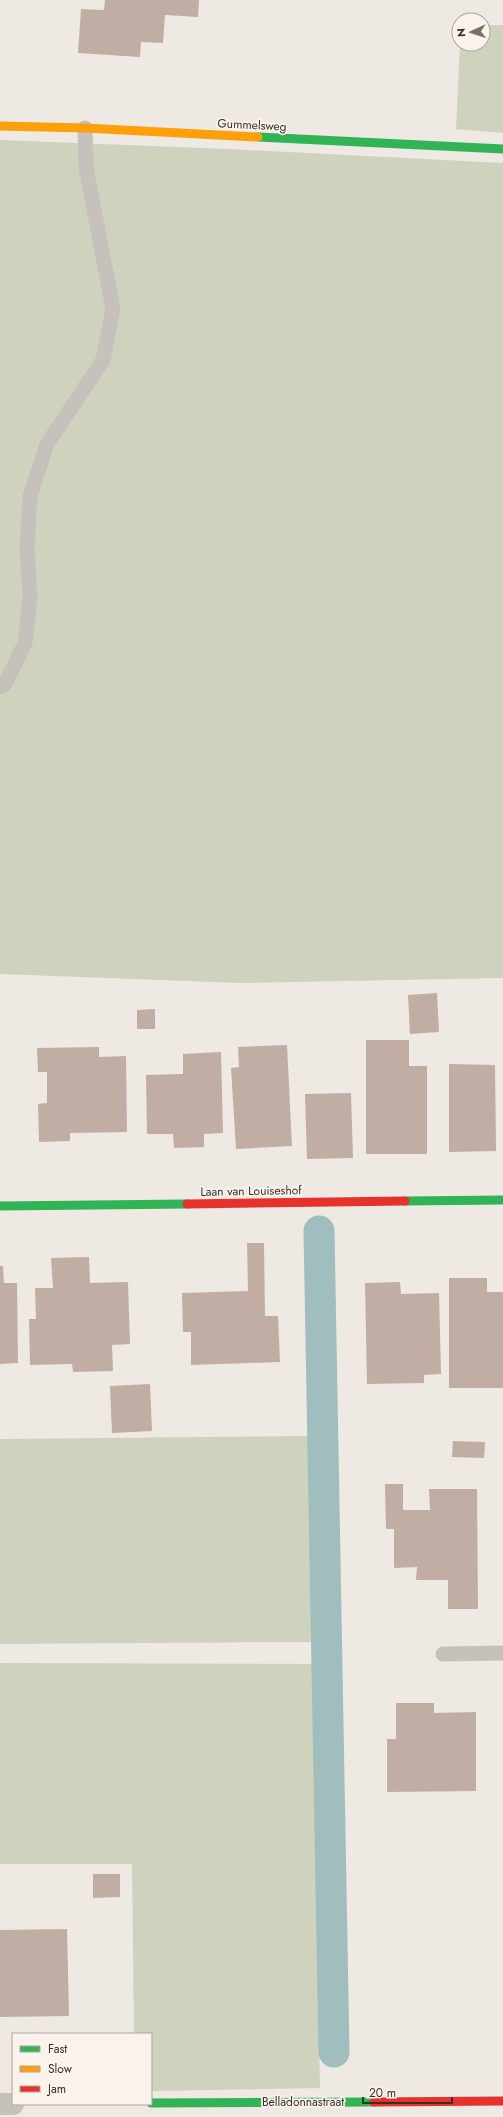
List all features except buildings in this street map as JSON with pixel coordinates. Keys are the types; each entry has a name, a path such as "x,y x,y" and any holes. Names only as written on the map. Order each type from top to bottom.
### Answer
{"street":[{"name":"Gummelsweg","path":"0,126 85,128 503,149"},
{"name":"Laan van Louiseshof","path":"0,1206 503,1200"},
{"name":"Belladonnastraat","path":"152,2103 503,2101"},
{"path":"0,2104 12,2104"}],"lane":[{"path":"0,687 5,684 25,644 30,597 28,547 30,496 47,444 103,360 113,309 86,168 85,128"},
{"path":"444,1654 503,1653"}],"green space":[{"path":"491,25 503,25 503,133 456,129 460,52 491,52"},
{"path":"0,140 228,149 503,163 503,978 241,983 0,974"},
{"path":"311,1436 312,1642 0,1644 0,1439"},
{"path":"0,1663 312,1664 320,2088 152,2091 152,2033 134,2033 132,1864 0,1864"}],"waterway":[{"path":"319,1231 334,2052"}],"traffic: fast":[{"path":"258,137 503,149"},
{"path":"405,1201 503,1200"},
{"path":"0,1206 187,1204"},
{"path":"152,2103 374,2102"}],"traffic: slow":[{"path":"0,126 85,128 258,137"}],"traffic: jam":[{"path":"187,1204 405,1201"},
{"path":"374,2102 503,2101"}]}
